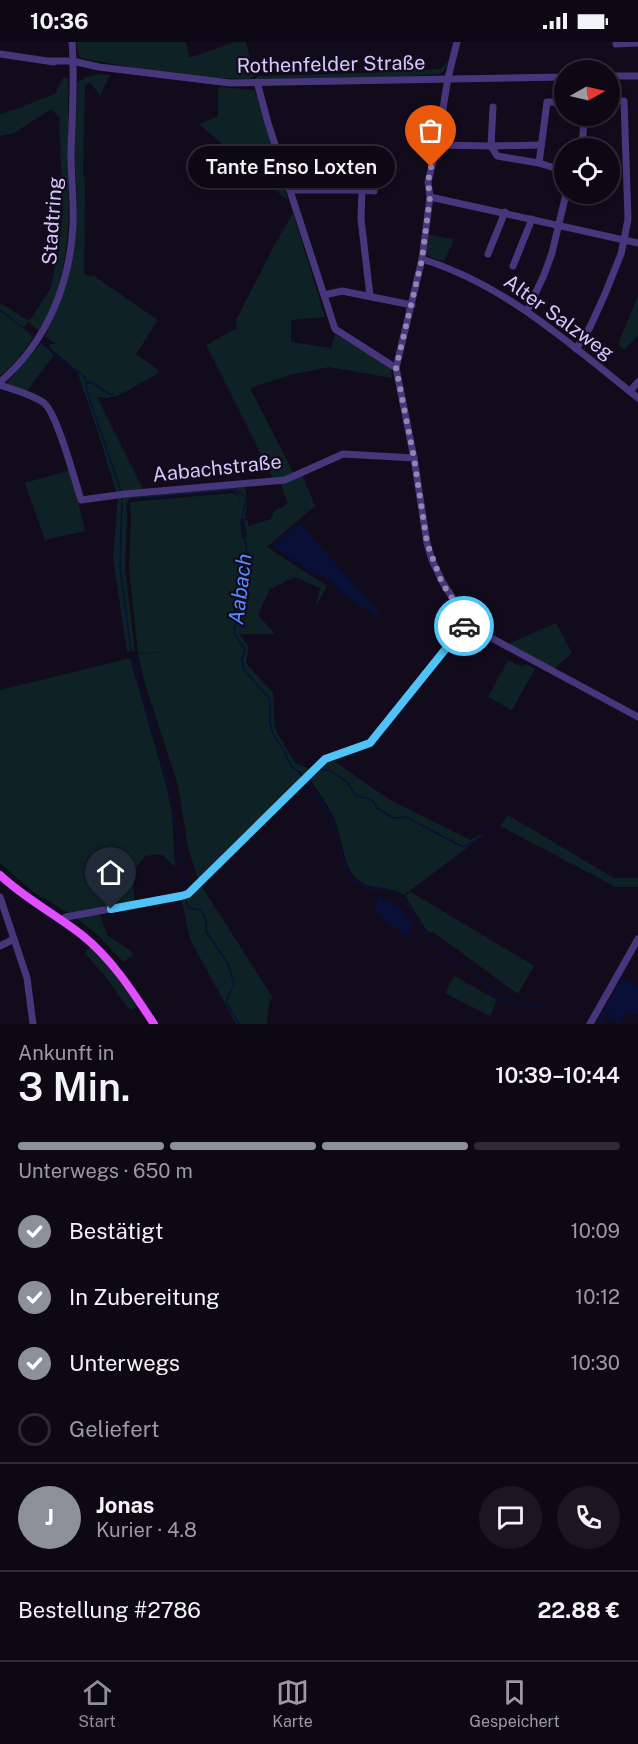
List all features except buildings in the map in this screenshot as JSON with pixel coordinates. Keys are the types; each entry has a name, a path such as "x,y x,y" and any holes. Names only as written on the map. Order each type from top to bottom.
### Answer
{"main road":[{"path":"2,880 62,920 100,951 126,982 154,1024"}],"street":[{"name":"Stadtring","path":"2,382 45,328 62,289 71,248 73,225 72,42"},
{"path":"457,42 428,182 430,197 422,259 396,368 414,458 429,552 442,583 468,622 486,635 638,717"},
{"path":"616,44 638,43"},
{"name":"Rothenfelder Straße","path":"0,54 230,84 554,77"},
{"path":"620,76 638,76"},
{"path":"257,82 335,329 396,368"},
{"path":"576,349 590,327 621,254 628,219 624,100 620,100"},
{"path":"538,163 547,102 554,102"},
{"path":"493,107 491,146 497,156 554,168"},
{"path":"437,145 541,145"},
{"path":"290,190 374,191"},
{"path":"362,190 361,219 370,296"},
{"path":"430,197 638,243"},
{"path":"527,311 544,275 564,204"},
{"path":"489,254 505,212"},
{"path":"513,266 532,219"},
{"name":"Alter Salzweg","path":"422,259 488,286 527,311 638,398"},
{"path":"324,295 342,291 412,305"},
{"name":"Aabachstraße","path":"2,382 47,406 70,463 81,500 122,494 285,480 343,454 414,458"},
{"path":"630,391 638,382"},
{"path":"62,920 66,917 184,895 325,759 370,743 468,622"},
{"path":"0,897 27,978 33,1024"},
{"path":"0,946 14,939"},
{"path":"590,1024 638,939"}],"green space":[{"path":"76,42 186,42 189,58 235,42 246,42 254,75 251,79 214,78 159,72 84,59 79,56"},
{"path":"449,60 444,71 439,74 258,79 257,76 440,69"},
{"path":"100,74 110,75 100,96 90,82 85,86 84,273 94,276 158,320 136,354 156,368 159,373 119,395 107,398 97,397 143,489 245,485 247,500 245,519 240,519 242,538 247,536 244,521 247,520 249,526 271,519 274,511 288,504 280,483 302,475 315,506 267,547 327,586 315,608 320,588 295,577 270,589 258,615 275,634 239,634 249,647 246,663 273,693 275,729 295,763 309,769 304,776 297,773 303,778 199,881 188,848 178,785 145,684 138,654 165,652 138,653 129,569 130,502 233,493 238,496 239,506 239,495 233,491 131,498 126,504 125,568 135,651 127,652 113,558 118,498 77,371 49,347 50,344 56,344 45,336 64,289 75,240 77,207 74,142 77,82"},
{"path":"63,78 68,78 69,201 63,268 50,311 39,331 29,322 23,328 33,337 18,358 0,376 0,303 29,321 50,290 58,255 63,212 59,117 51,109 14,133 0,136 0,114 56,93"},
{"path":"218,87 255,90 288,201 199,124 218,116"},
{"path":"330,149 379,172 374,188 313,189"},
{"path":"293,213 325,317 291,320 291,342 331,348 335,334 391,368 392,378 329,367 290,375 250,388 293,472 286,477 273,478 206,345 237,328 236,320"},
{"path":"429,235 454,239 444,262 428,256 426,252"},
{"path":"638,296 638,335 624,350 618,344"},
{"path":"41,343 54,355 26,392 6,384"},
{"path":"70,470 85,531 45,540 25,483"},
{"path":"556,623 572,653 554,669 508,644"},
{"path":"130,658 167,788 172,814 175,867 162,854 145,856 133,872 134,902 70,914 32,891 0,863 0,690"},
{"path":"508,660 521,667 526,664 535,669 512,710 488,697"},
{"path":"331,759 390,800 471,840 481,834 484,835 404,895 362,883 349,868 331,813 313,783 308,779 325,761"},
{"path":"508,815 614,878 638,878 638,887 616,887 500,826"},
{"path":"201,885 273,998 269,1002 267,1024 236,1024 190,939 181,898 188,897"},
{"path":"411,892 534,966 518,994 436,934 427,931 405,896"},
{"path":"99,913 108,936 131,951 133,955 123,962 97,934 75,917"},
{"path":"90,947 106,963 138,1006 131,1010 127,1007 85,953"},
{"path":"454,976 497,1000 490,1016 445,993"}],"shaded area":[{"path":"301,524 379,612 378,617 347,597 326,577 311,572 273,546 296,525"},
{"path":"377,896 394,903 409,918 413,924 407,937 376,910"},
{"path":"622,978 638,987 638,1014 628,1014 620,1018 621,1023 634,1024 618,1024 615,1018 606,1021 610,1014 609,1011 601,1024 596,1024"}],"waterway":[{"path":"0,310 34,336"},
{"path":"40,341 85,378 87,391 121,492"},
{"path":"86,384 91,382 111,395 113,393"},
{"name":"Aabach","path":"129,500 235,490 246,500 242,518 248,560 242,569 243,580 234,607 236,621 234,633 245,649 242,660 244,670 270,699 270,723 273,734 292,767 303,775"},
{"path":"122,497 120,566 131,651"},
{"path":"132,657 169,786 184,892"},
{"path":"310,782 319,770 330,770 348,783 356,796 371,799 377,808 393,818 406,817 463,847 472,843 494,825"},
{"name":"Aabach","path":"308,781 334,822 342,859 354,882 371,889 386,889 395,892 409,906 429,939 437,947 475,971 493,993 504,1000 527,1007 547,1006"},
{"path":"17,884 59,913"},
{"path":"185,897 189,908 201,910 206,920 206,931 228,964 234,984 226,1002 239,1024"}],"way so far":[{"path":"431,167 428,182 430,197 422,259 396,368 414,458 427,543 442,583 468,622 464,626"}],"place":[{"name":"Tante Enso Loxten","path":"431,167"}],"route":[{"path":"111,909 188,894 325,759 370,743 464,626"}]}
